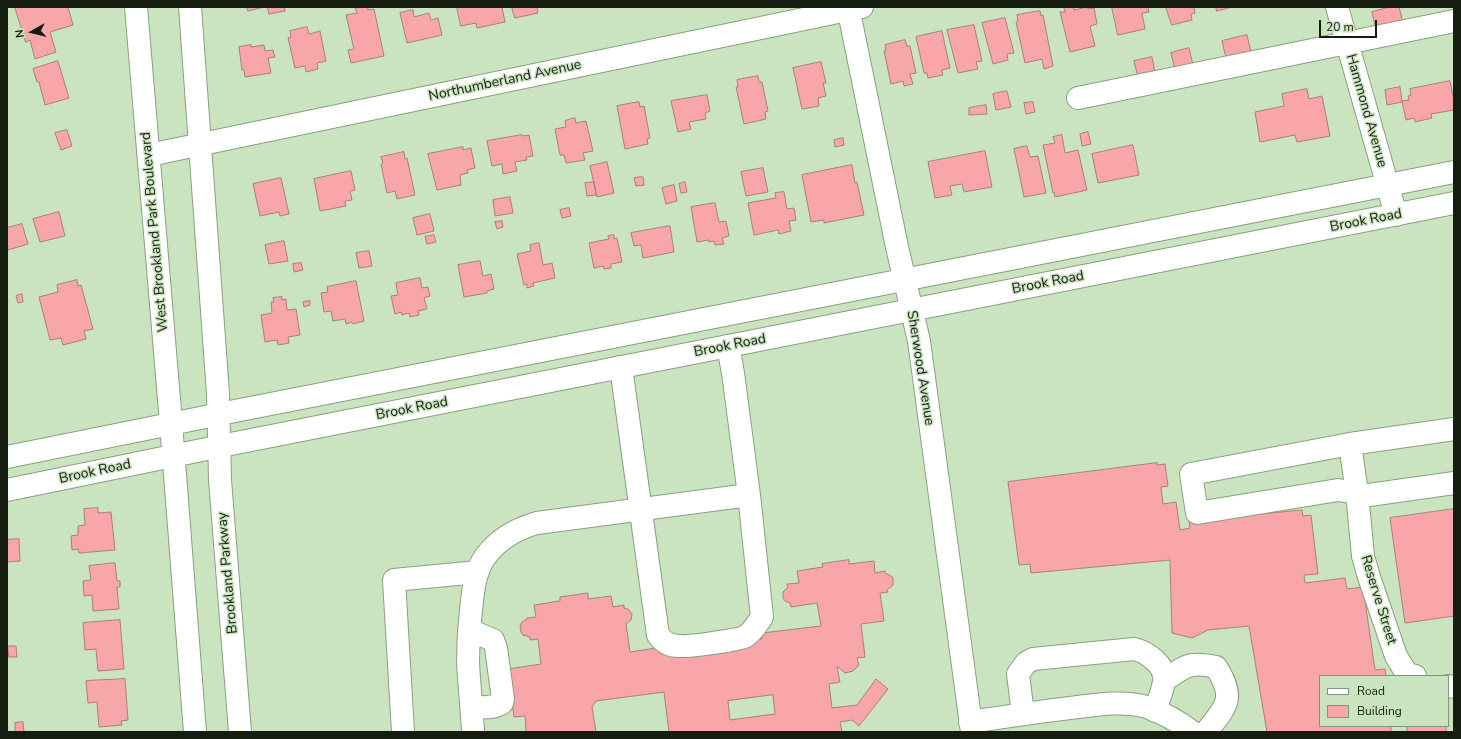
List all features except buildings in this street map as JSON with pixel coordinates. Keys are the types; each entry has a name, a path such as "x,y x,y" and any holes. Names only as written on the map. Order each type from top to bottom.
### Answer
{"main road":[{"name":"West Brookland Park Boulevard","path":"136,7 174,456"},
{"path":"190,7 219,414"},
{"name":"Hammond Avenue","path":"1336,7 1396,215"},
{"name":"Northumberland Avenue","path":"149,155 853,8"},
{"name":"Sherwood Avenue","path":"853,8 904,280 919,341 971,727"},
{"path":"1078,98 1454,20"},
{"path":"7,457 172,423 1454,172"},
{"name":"Brook Road","path":"7,490 219,446 1454,203"},
{"path":"622,367 658,635 662,642 679,646 736,639 745,636 754,629 762,617 749,495 728,346"},
{"name":"Brookland Parkway","path":"219,414 220,480 240,732"},
{"path":"1454,429 1350,444 1191,474 1197,513 1338,490 1369,495 1454,483"},
{"name":"Reserve Street","path":"1350,444 1357,493 1363,556 1396,656 1407,674 1411,675"},
{"path":"174,456 195,732"},
{"path":"473,732 468,662 469,630 474,584 484,558 503,538 526,526 537,523 749,495"},
{"path":"403,732 394,580 478,572"},
{"path":"469,630 493,640 496,648 503,699 502,703 498,706 472,707"},
{"path":"1023,714 1018,674 1026,663 1033,659 1134,649 1142,651 1154,658 1161,668 1165,680"},
{"path":"1155,711 1165,680 1183,667 1200,663 1216,666 1225,681 1227,697 1224,711 1206,732"},
{"path":"971,727 1023,714 1109,704 1132,704 1146,707 1179,722 1192,732"}]}
